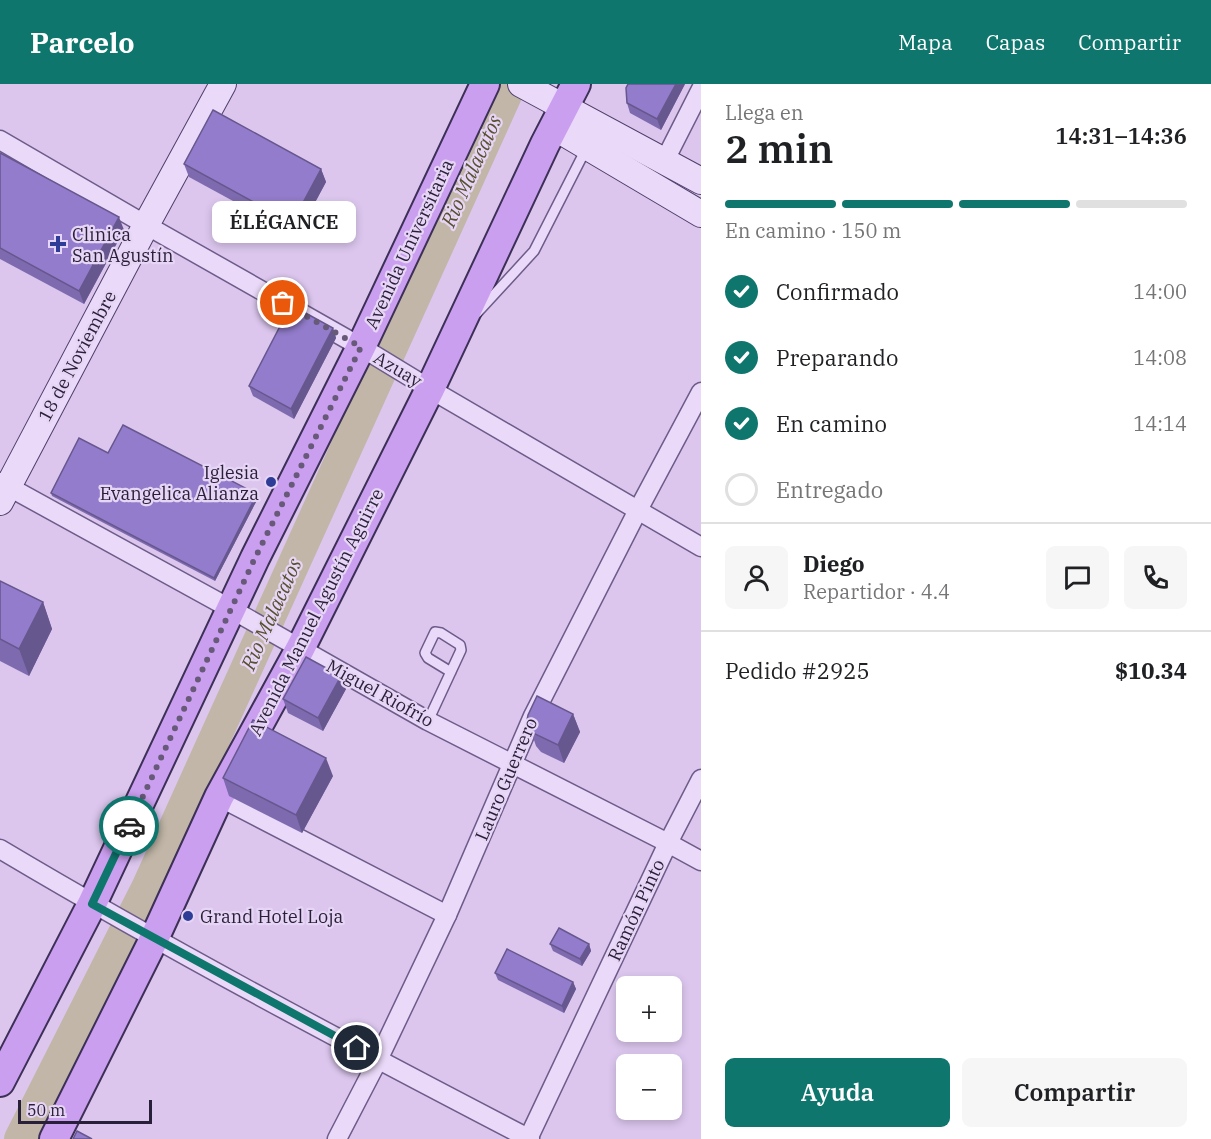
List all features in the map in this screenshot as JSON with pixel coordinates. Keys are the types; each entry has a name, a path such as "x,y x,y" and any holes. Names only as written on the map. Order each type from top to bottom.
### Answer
{"main road":[{"name":"Avenida Universitaria","path":"0,1083 237,612 255,558 367,351 485,84"},
{"name":"Avenida Manuel Agustín Aguirre","path":"54,1139 154,939 219,797 425,386 453,339 563,105"}],"street":[{"name":"18 de Noviembre","path":"3,490 223,84"},
{"path":"520,84 563,105 701,214"},
{"path":"664,162 701,89"},
{"path":"563,105 587,147 664,162 701,181"},
{"name":"Azuay","path":"0,140 701,547"},
{"name":"Lauro Guerrero","path":"337,1139 378,1060 447,915 533,716 701,392"},
{"name":"Miguel Riofrío","path":"3,490 237,612 428,721 701,861"},
{"name":"Ramón Pinto","path":"529,1139 668,843 701,779"},
{"path":"219,797 447,915"},
{"path":"0,849 154,939 529,1139"}],"lane":[{"path":"453,339 534,251 587,147"},
{"path":"428,721 451,672"}],"building":[{"path":"628,84 676,84 657,119 627,103"},
{"path":"213,110 321,169 292,223 184,164"},
{"name":"Clinica San Agustín","path":"0,153 119,217 79,291 0,248"},
{"path":"291,305 333,328 291,409 249,386"},
{"path":"123,425 257,494 214,578 51,493 79,438 108,453"},
{"path":"0,581 43,602 19,649 0,639"},
{"path":"306,657 341,676 318,718 283,699"},
{"path":"537,696 573,714 558,745 535,734 530,728 528,715"},
{"path":"253,720 326,758 296,815 223,778"},
{"path":"559,928 589,944 580,959 550,944"},
{"path":"507,949 573,982 562,1006 495,973"},
{"path":"77,1131 92,1139 73,1139"}],"waterway":[{"name":"Rio Malacatos","path":"20,1139 147,888 511,84"}],"way so far":[{"path":"129,826 255,558 361,347 283,303"}],"place":[{"name":"Clinica San Agustín","path":"58,244"},
{"name":"ÉLÉGANCE","path":"283,303"},
{"name":"Iglesia Evangelica Alianza","path":"271,482"},
{"name":"Grand Hotel Loja","path":"188,916"}],"route":[{"path":"129,826 92,904 357,1048"}]}
